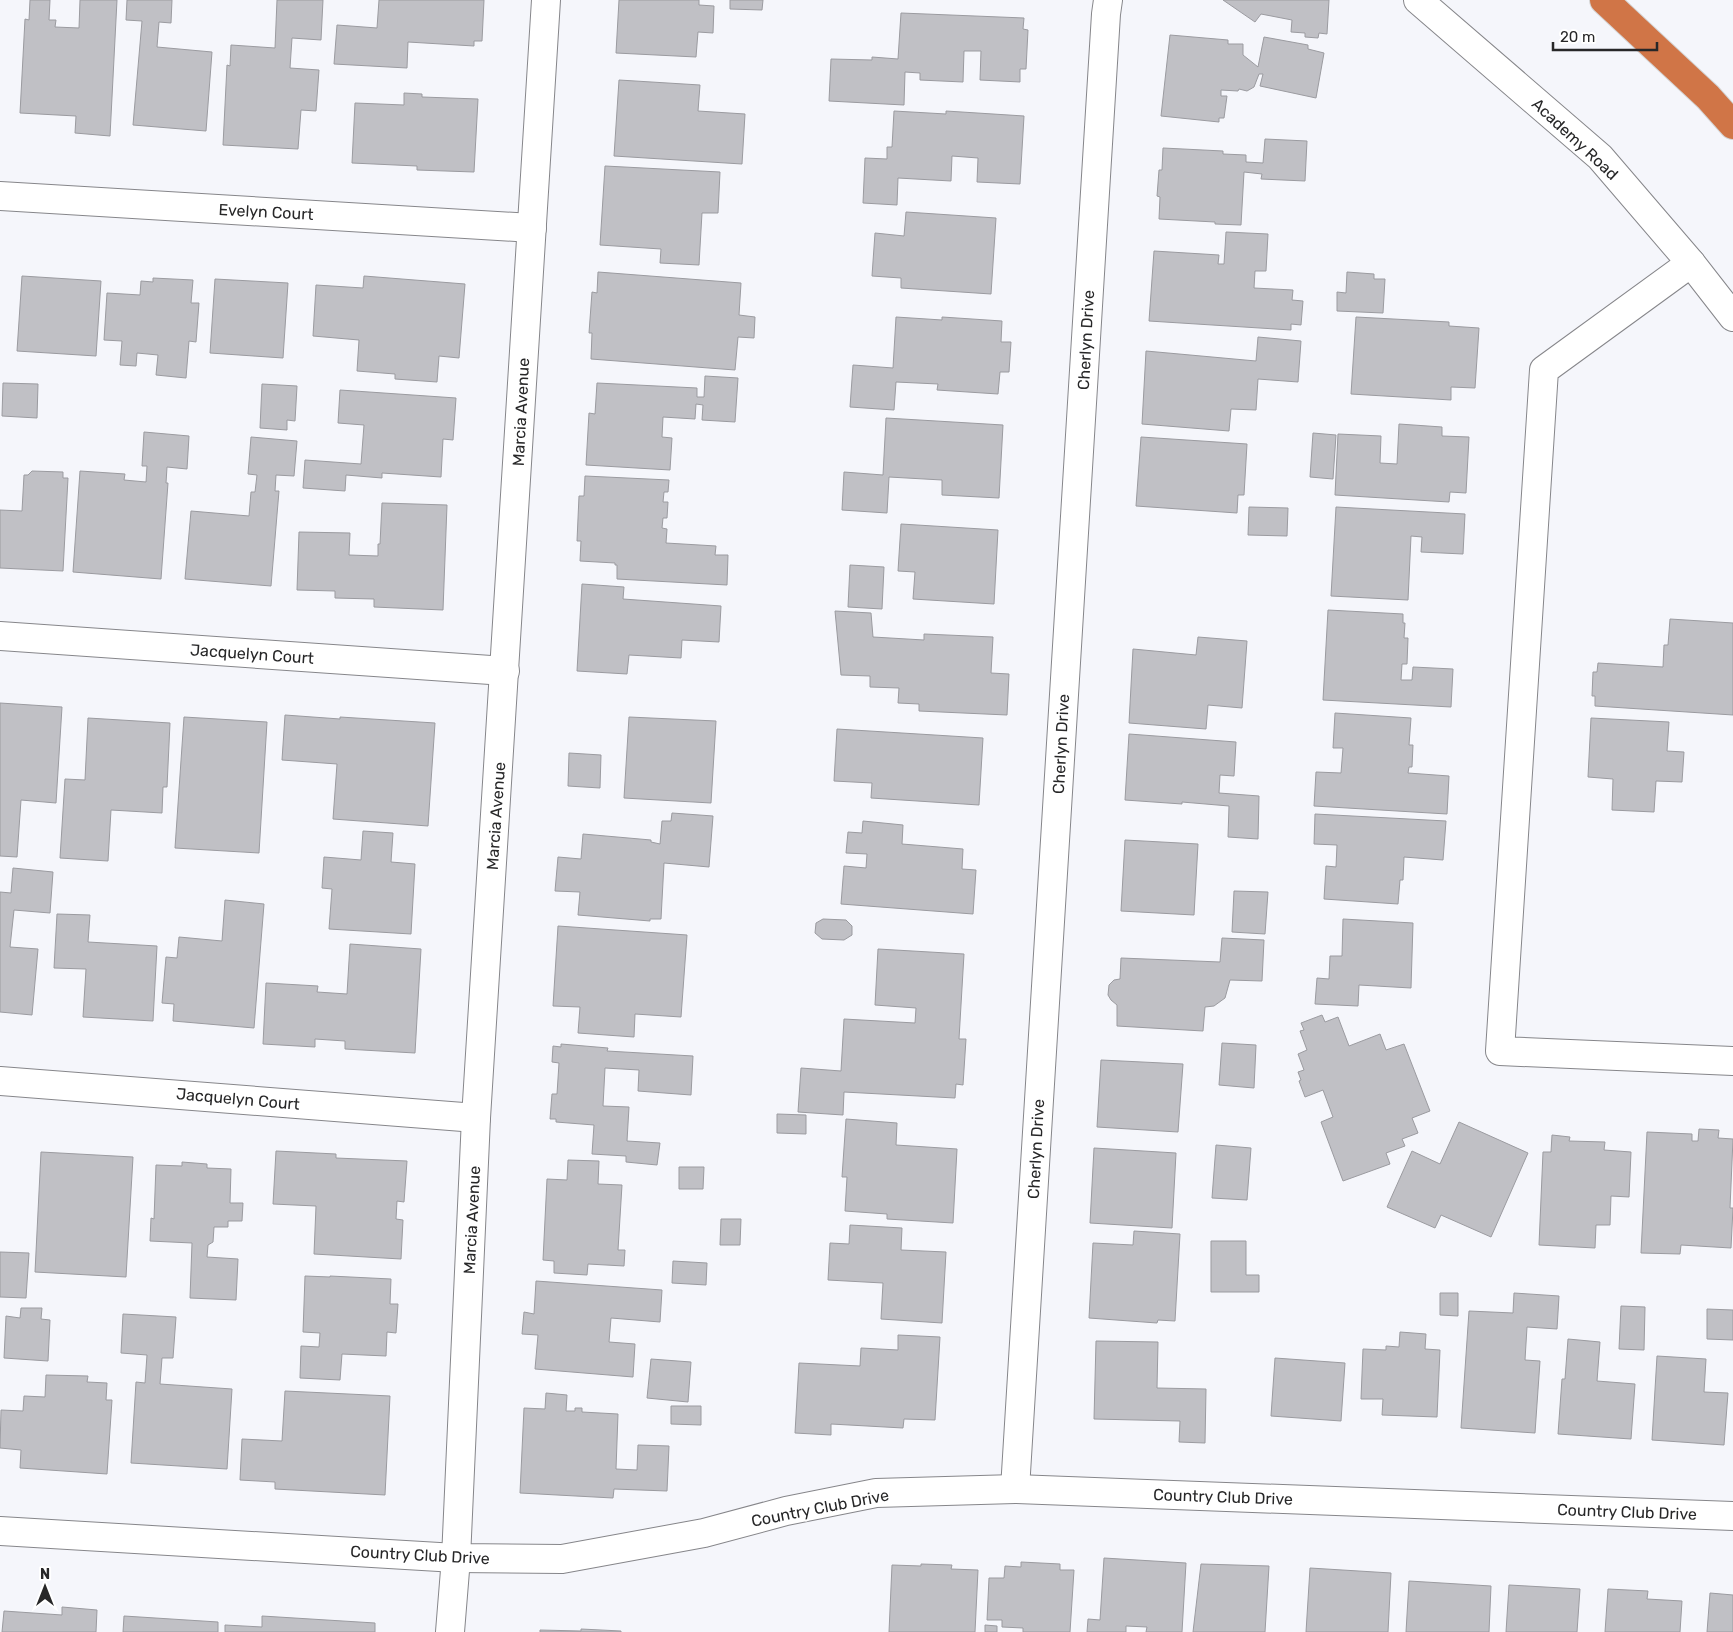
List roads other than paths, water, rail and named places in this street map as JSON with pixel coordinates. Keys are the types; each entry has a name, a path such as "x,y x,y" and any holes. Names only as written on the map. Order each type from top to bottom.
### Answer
{"highway":[{"path":"1604,0 1708,96 1733,125"}],"street":[{"name":"Marcia Avenue","path":"450,1632 456,1558 476,1118 546,0"},
{"name":"Cherlyn Drive","path":"1016,1489 1104,34 1108,0"},
{"name":"Academy Road","path":"1418,0 1600,158 1691,263 1733,317"},
{"name":"Evelyn Court","path":"0,196 532,228"},
{"path":"1691,263 1544,370 1500,1051 1733,1061"},
{"name":"Jacquelyn Court","path":"0,636 505,671"},
{"name":"Jacquelyn Court","path":"0,1081 476,1118"},
{"name":"Country Club Drive","path":"0,1531 456,1558 562,1559 704,1533 786,1511 876,1493 1016,1489 1733,1516"}]}
